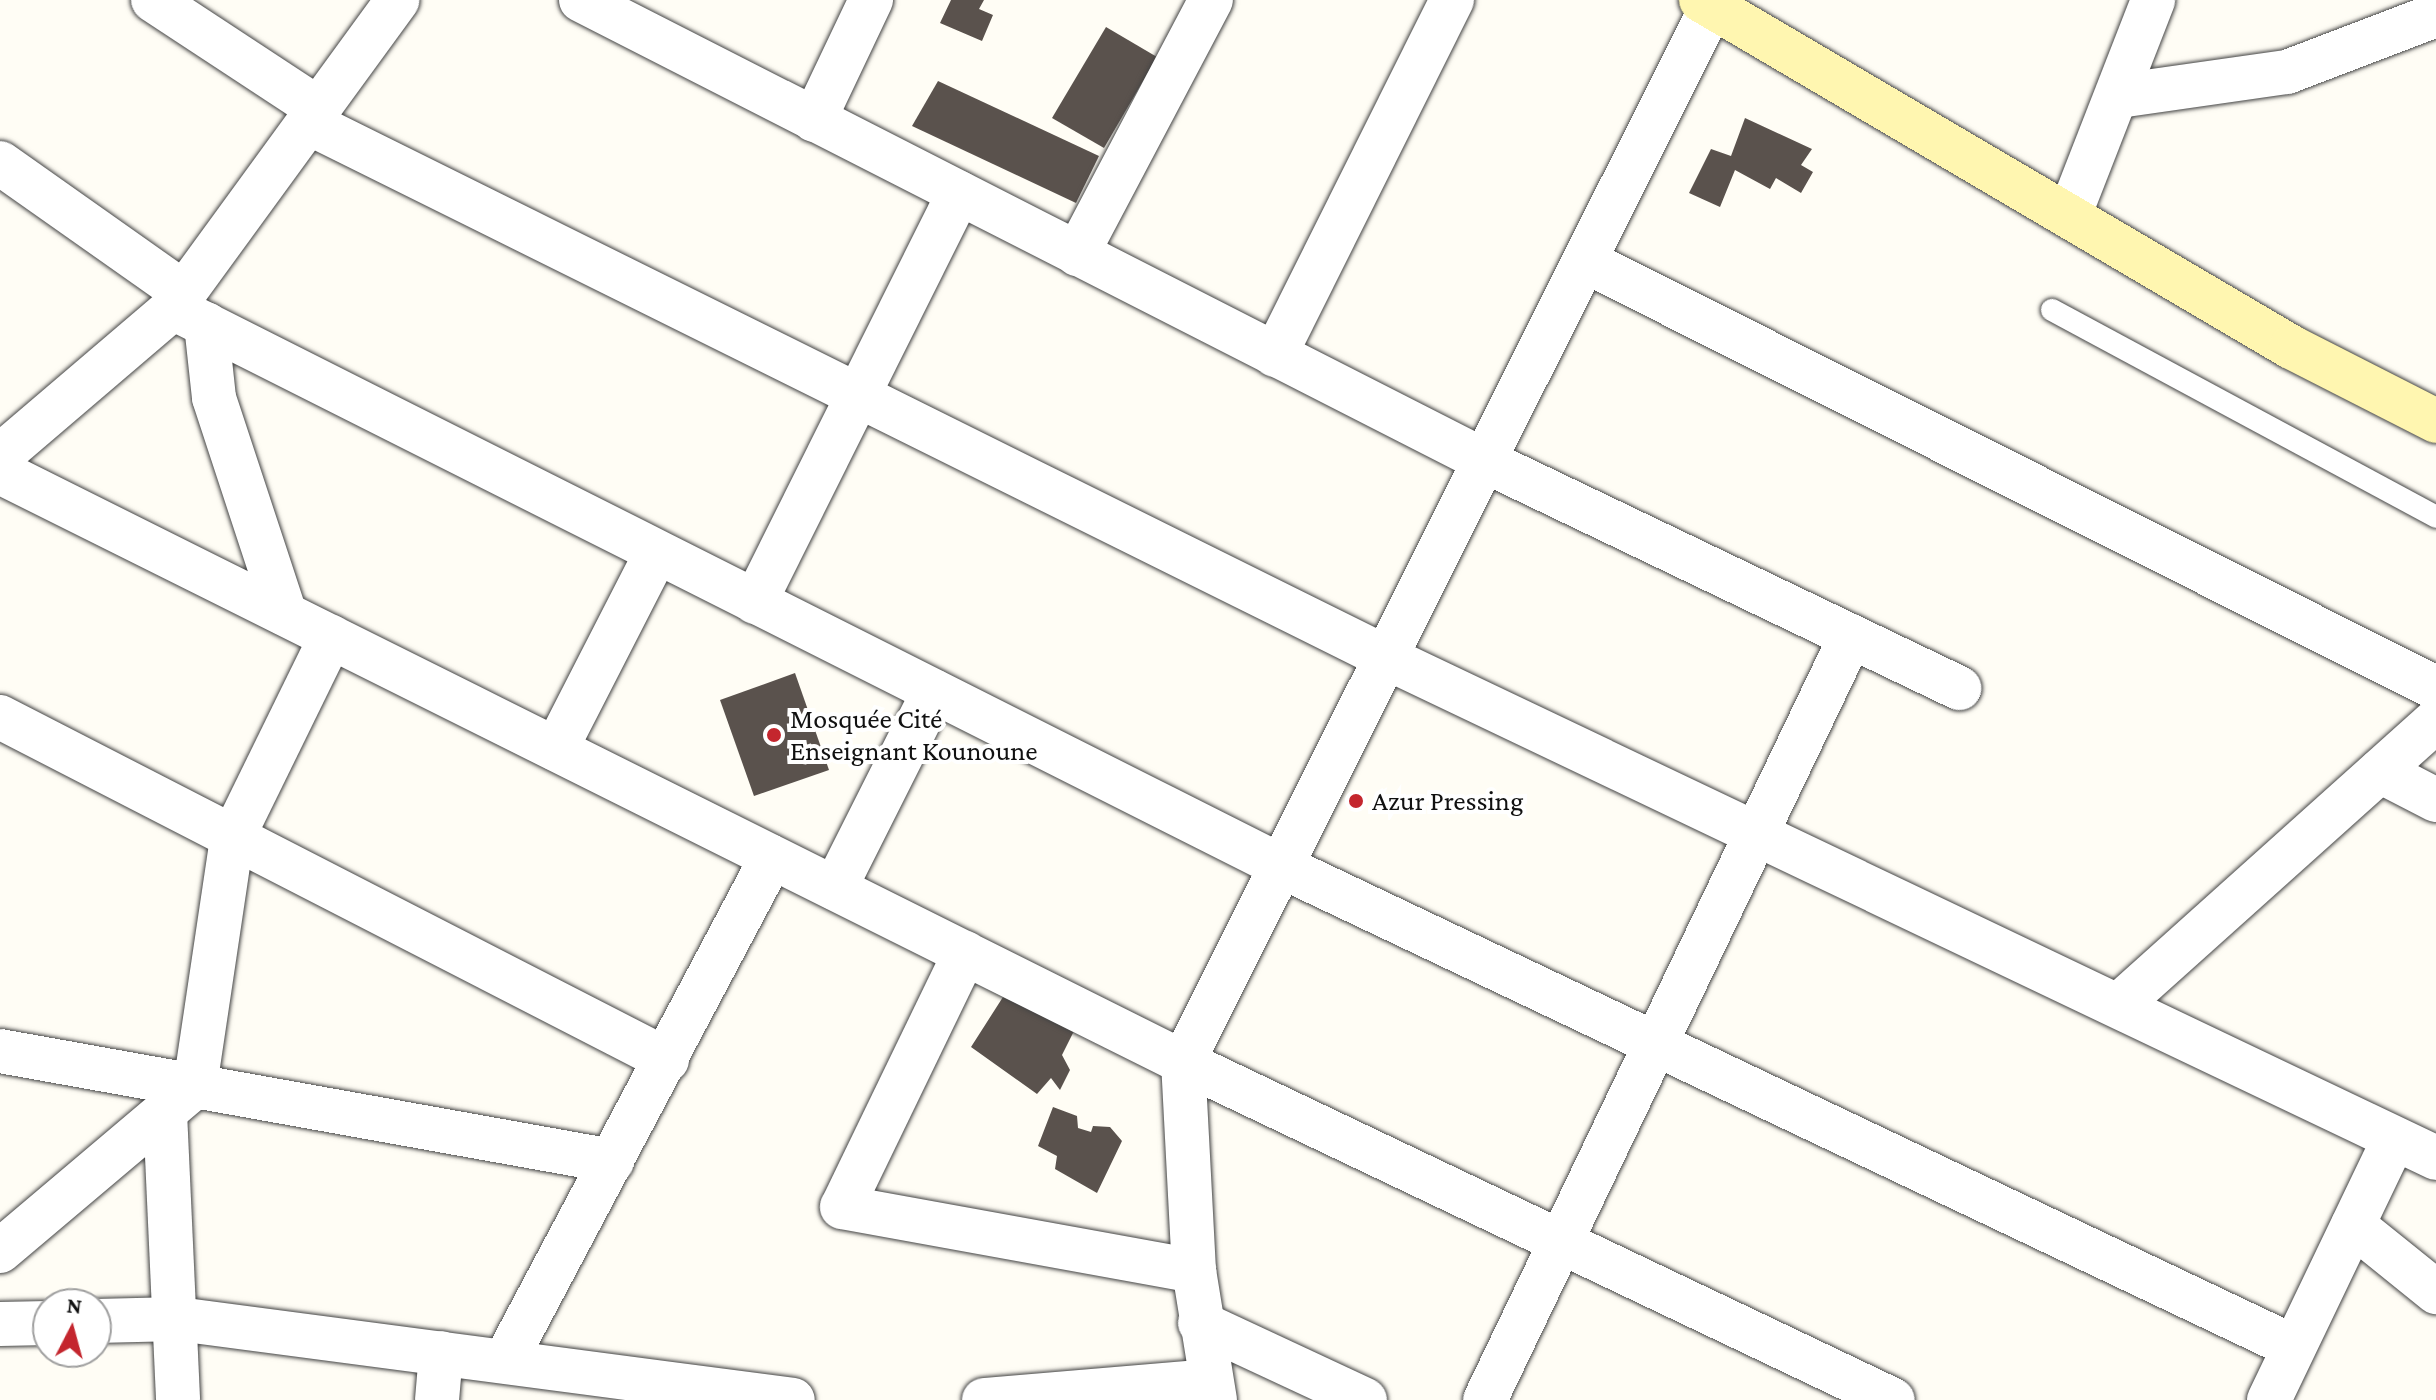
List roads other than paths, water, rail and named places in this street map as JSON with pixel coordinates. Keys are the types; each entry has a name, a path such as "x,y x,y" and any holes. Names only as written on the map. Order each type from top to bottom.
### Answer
{"street":[{"path":"153,0 314,116 857,396 1387,658 2119,1005 2393,1141 2436,1158"},
{"path":"0,455 188,309 314,116 398,0"},
{"path":"581,0 1485,461 1959,688"},
{"path":"814,120 871,0"},
{"path":"1077,254 1211,0"},
{"path":"1275,355 1452,0"},
{"path":"2069,216 2153,0"},
{"path":"984,1400 1212,1391 1194,1271 1183,1062 1585,261 1709,2 2291,347 2436,421"},
{"path":"2118,96 2287,72 2436,15"},
{"path":"0,163 188,309 657,552 1283,867 2294,1347"},
{"path":"755,602 959,193"},
{"path":"1585,261 2436,688"},
{"path":"188,309 285,614"},
{"path":"0,472 1183,1062 1893,1400"},
{"path":"556,749 657,552"},
{"path":"1485,1400 1851,636"},
{"path":"178,1400 180,1099 232,839 331,637"},
{"path":"835,888 934,691"},
{"path":"2119,1005 2436,721"},
{"path":"1,722 667,1060"},
{"path":"2380,771 2436,800"},
{"path":"505,1361 772,857"},
{"path":"965,953 842,1207 1194,1271"},
{"path":"0,1051 180,1099 612,1161"},
{"path":"0,1251 180,1099"},
{"path":"2269,1400 2393,1141"},
{"path":"2353,1225 2436,1292"},
{"path":"112,1321 178,1319 505,1361 619,1389 793,1400"},
{"path":"0,1324 32,1323"},
{"path":"1200,1323 1365,1400"},
{"path":"437,1400 441,1353"}],"lane":[{"path":"2052,310 2436,517"}],"place":[{"name":"Mosquée Cité Enseignant Kounoune","path":"774,735"},
{"name":"Azur Pressing","path":"1356,801"}]}
